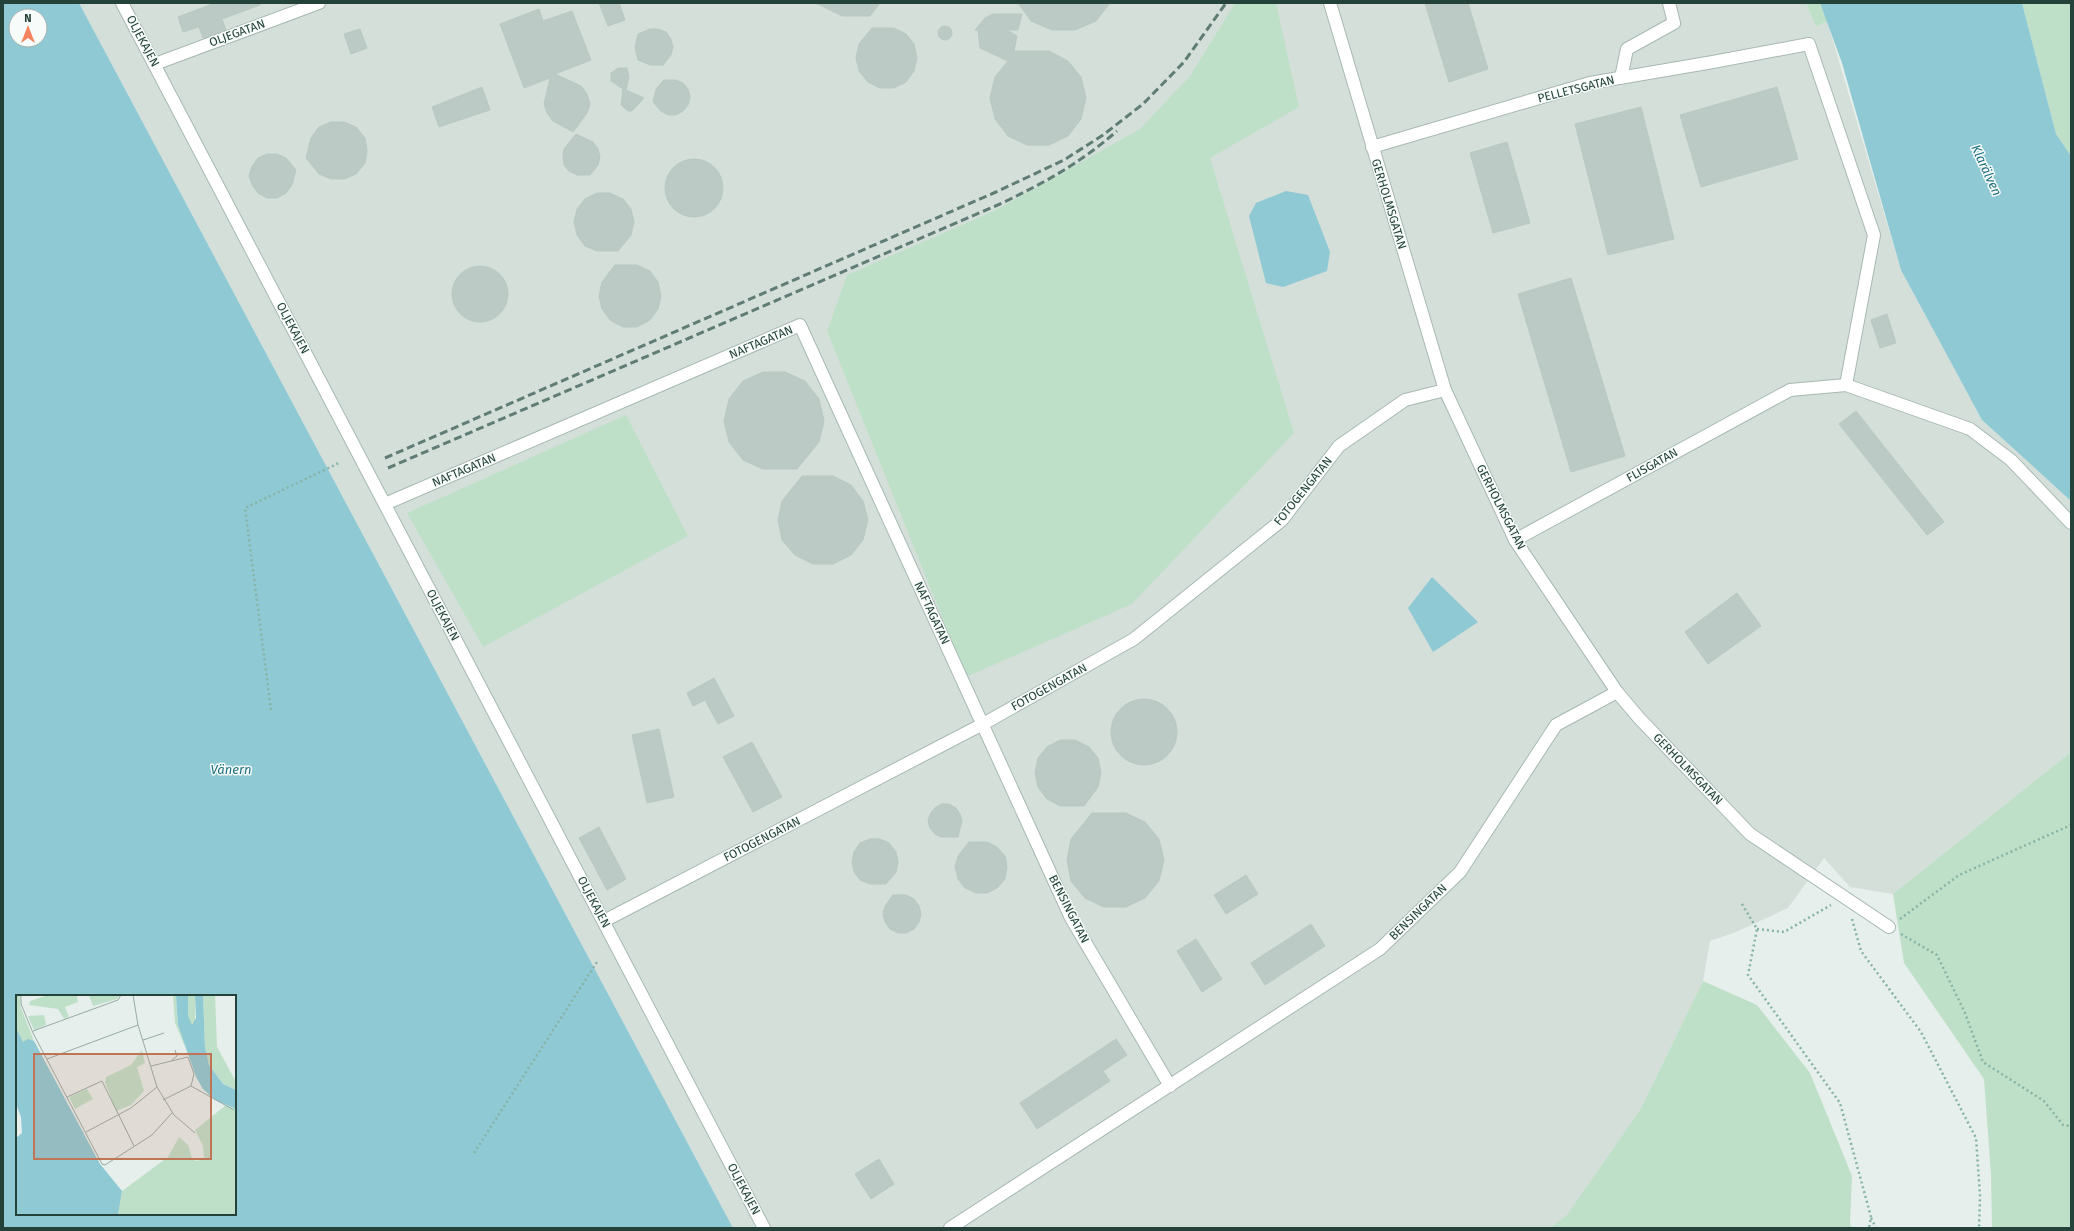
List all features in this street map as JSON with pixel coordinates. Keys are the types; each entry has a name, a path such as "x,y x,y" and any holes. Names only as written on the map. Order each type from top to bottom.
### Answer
{"lane":[{"name":"OLJEKAJEN","path":"122,3 764,1228"},
{"name":"OLJEGATAN","path":"155,64 319,3"},
{"name":"GERHOLMSGATAN","path":"1330,3 1445,390 1515,540 1618,692 1639,718 1750,834 1889,927"},
{"path":"1621,78 1627,49 1674,23 1669,3"},
{"name":"PELLETSGATAN","path":"1372,147 1590,83 1809,44 1874,235 1846,386"},
{"name":"NAFTAGATAN","path":"385,504 800,325 983,724"},
{"path":"1846,386 1970,429 2011,460 2071,523"},
{"name":"FLISGATAN","path":"1515,540 1790,390 1846,386"},
{"name":"FOTOGENGATAN","path":"604,921 983,724 1134,639 1282,520 1339,446 1405,400 1445,390"},
{"name":"BENSINGATAN","path":"950,1228 1380,949 1460,872 1556,725 1618,692"},
{"name":"BENSINGATAN","path":"983,724 1071,918 1170,1086"}],"path":[{"path":"271,710 245,508 338,463"},
{"path":"2071,825 1959,874 1889,927 1937,955 1966,1013 1983,1062 2044,1101 2063,1125 2071,1126"},
{"path":"1757,929 1784,932 1845,897 1861,951 1921,1032 1976,1138 1980,1196 1980,1228"},
{"path":"1742,904 1757,929 1748,975 1840,1102 1871,1217 1876,1228"},
{"path":"474,1153 597,962"},
{"path":"1868,1228 1871,1217"}],"shaded area":[{"path":"79,3 1806,3 1816,27 1827,21 1901,270 1982,420 2071,501 2071,752 1893,894 1850,887 1824,858 1788,908 1736,932 1710,941 1703,981 1640,1110 1567,1216 1550,1228 733,1228"}],"green space":[{"path":"1235,3 1276,3 1299,107 1210,158 1294,433 1132,604 966,677 827,331 847,275 994,211 1140,129 1190,76"},
{"path":"1806,3 1820,3 1827,21 1816,27"},
{"path":"2022,3 2071,3 2071,156 2056,134"},
{"path":"626,415 688,536 483,647 407,513"},
{"path":"2071,752 2071,1228 1992,1228 1991,1175 1984,1079 1904,963 1893,894"},
{"path":"1703,981 1757,1005 1810,1073 1852,1176 1850,1225 1853,1228 1550,1228 1567,1215 1640,1110"}],"water":[{"name":"Vänern","path":"3,3 79,3 733,1228 3,1228"},
{"name":"Klarälven","path":"1820,3 2022,3 2056,134 2071,156 2071,501 1982,420 1901,270 1842,63"},
{"path":"1286,191 1308,195 1330,252 1327,271 1283,287 1266,283 1249,216 1256,203"},
{"path":"1432,577 1478,622 1433,652 1408,608"}],"building":[{"path":"215,3 260,3 260,5 222,19 226,30 203,38 199,27 183,32 178,17"},
{"path":"599,3 619,3 625,20 608,26"},
{"path":"816,3 880,3 870,16 842,16"},
{"path":"1018,3 1110,3 1096,21 1075,30 1052,30 1031,21"},
{"path":"1425,3 1468,3 1488,69 1449,82"},
{"path":"539,9 543,21 572,11 591,60 555,74 581,86 587,94 590,104 587,113 573,132 553,121 547,113 544,104 550,78 524,88 500,24"},
{"path":"993,14 1022,14 1018,30 1007,30 1017,36 1014,51 1049,51 1068,61 1081,77 1086,98 1081,119 1068,136 1049,145 1027,145 1008,136 995,119 990,98 995,77 1008,61 980,48 978,30 975,30 985,18"},
{"path":"942,26 948,26 952,30 952,36 948,40 942,40 938,36 938,30"},
{"path":"872,28 894,28 906,34 914,44 917,58 914,71 906,82 894,88 880,88 868,82 859,71 856,58 859,44"},
{"path":"360,29 367,48 351,54 344,34"},
{"path":"650,29 658,29 666,32 671,39 673,47 671,55 663,65 650,65 638,60 635,47 638,34"},
{"path":"618,68 627,68 629,77 626,90 644,98 632,111 628,111 621,105 623,89 611,81 611,73"},
{"path":"664,80 676,80 683,83 688,89 690,97 688,105 683,111 676,115 668,115 661,111 653,102 656,89"},
{"path":"482,87 490,110 439,127 432,107"},
{"path":"1777,87 1798,159 1701,187 1680,115"},
{"path":"1641,107 1674,239 1608,255 1575,124"},
{"path":"331,122 344,122 356,127 365,138 367,151 365,163 356,174 344,179 331,179 319,174 306,158 311,138 319,127"},
{"path":"576,134 593,142 598,149 600,157 598,165 590,175 577,175 569,171 564,165 564,149"},
{"path":"1507,142 1530,223 1493,233 1470,153"},
{"path":"267,154 277,154 286,158 296,170 292,185 286,193 277,198 267,198 258,193 252,185 249,176 252,166 258,158"},
{"path":"688,159 700,159 715,167 723,182 723,194 715,209 700,217 688,217 673,209 665,194 665,182 673,167"},
{"path":"597,193 610,193 623,199 631,209 634,222 631,235 618,251 597,251 585,246 577,235 574,222 577,209 585,199"},
{"path":"615,265 637,265 650,271 658,282 661,296 658,309 650,320 637,327 623,327 610,320 602,309 599,296 602,282"},
{"path":"475,266 485,266 500,274 506,283 508,294 506,305 500,314 485,322 475,322 464,317 457,310 452,299 452,289 457,278 464,271"},
{"path":"1571,278 1625,456 1571,472 1518,294"},
{"path":"1887,314 1896,343 1880,348 1871,320"},
{"path":"763,372 785,372 805,381 819,399 824,421 819,442 797,469 763,469 743,460 729,442 724,421 729,399 743,381"},
{"path":"1856,411 1944,522 1927,535 1839,424"},
{"path":"802,476 833,476 851,485 863,501 868,520 863,540 851,555 833,564 813,564 795,555 782,540 778,520 782,501"},
{"path":"1737,593 1761,626 1708,664 1685,632"},
{"path":"714,678 734,716 718,724 705,700 693,706 687,693"},
{"path":"1144,699 1157,702 1167,709 1174,719 1177,732 1174,745 1167,755 1157,762 1144,765 1131,762 1121,755 1114,745 1111,732 1114,719 1121,709 1131,702"},
{"path":"659,729 674,797 647,803 632,735"},
{"path":"1060,740 1075,740 1089,747 1098,758 1101,773 1098,787 1084,806 1060,806 1047,799 1038,787 1035,773 1038,758 1047,747"},
{"path":"752,742 782,797 753,812 723,757"},
{"path":"941,804 949,804 956,808 960,814 962,821 958,837 941,837 935,834 930,828 928,821 930,814"},
{"path":"1092,813 1126,813 1145,822 1159,839 1164,860 1159,881 1145,898 1126,907 1104,907 1085,898 1071,881 1067,860 1071,839"},
{"path":"599,827 626,879 607,890 579,838"},
{"path":"870,839 880,839 889,843 896,852 898,862 896,872 886,884 870,884 860,880 854,872 852,862 854,852 860,843"},
{"path":"969,842 987,842 997,847 1005,856 1007,867 1005,879 997,888 987,893 976,893 965,888 958,879 955,867 958,856"},
{"path":"1246,875 1258,894 1226,914 1214,895"},
{"path":"893,895 906,895 914,899 919,906 921,914 919,922 914,929 906,933 898,933 890,929 885,922 883,914 885,906"},
{"path":"1311,924 1325,946 1265,985 1251,963"},
{"path":"1196,939 1222,979 1202,992 1177,951"},
{"path":"1116,1039 1127,1055 1103,1071 1110,1081 1037,1129 1020,1103"},
{"path":"879,1159 894,1184 871,1199 855,1174"}],"railway":[{"path":"385,458 996,192 1064,160 1103,135 1143,104 1184,62 1226,3"},
{"path":"388,468 1000,204 1061,172 1103,143 1117,131"}]}
